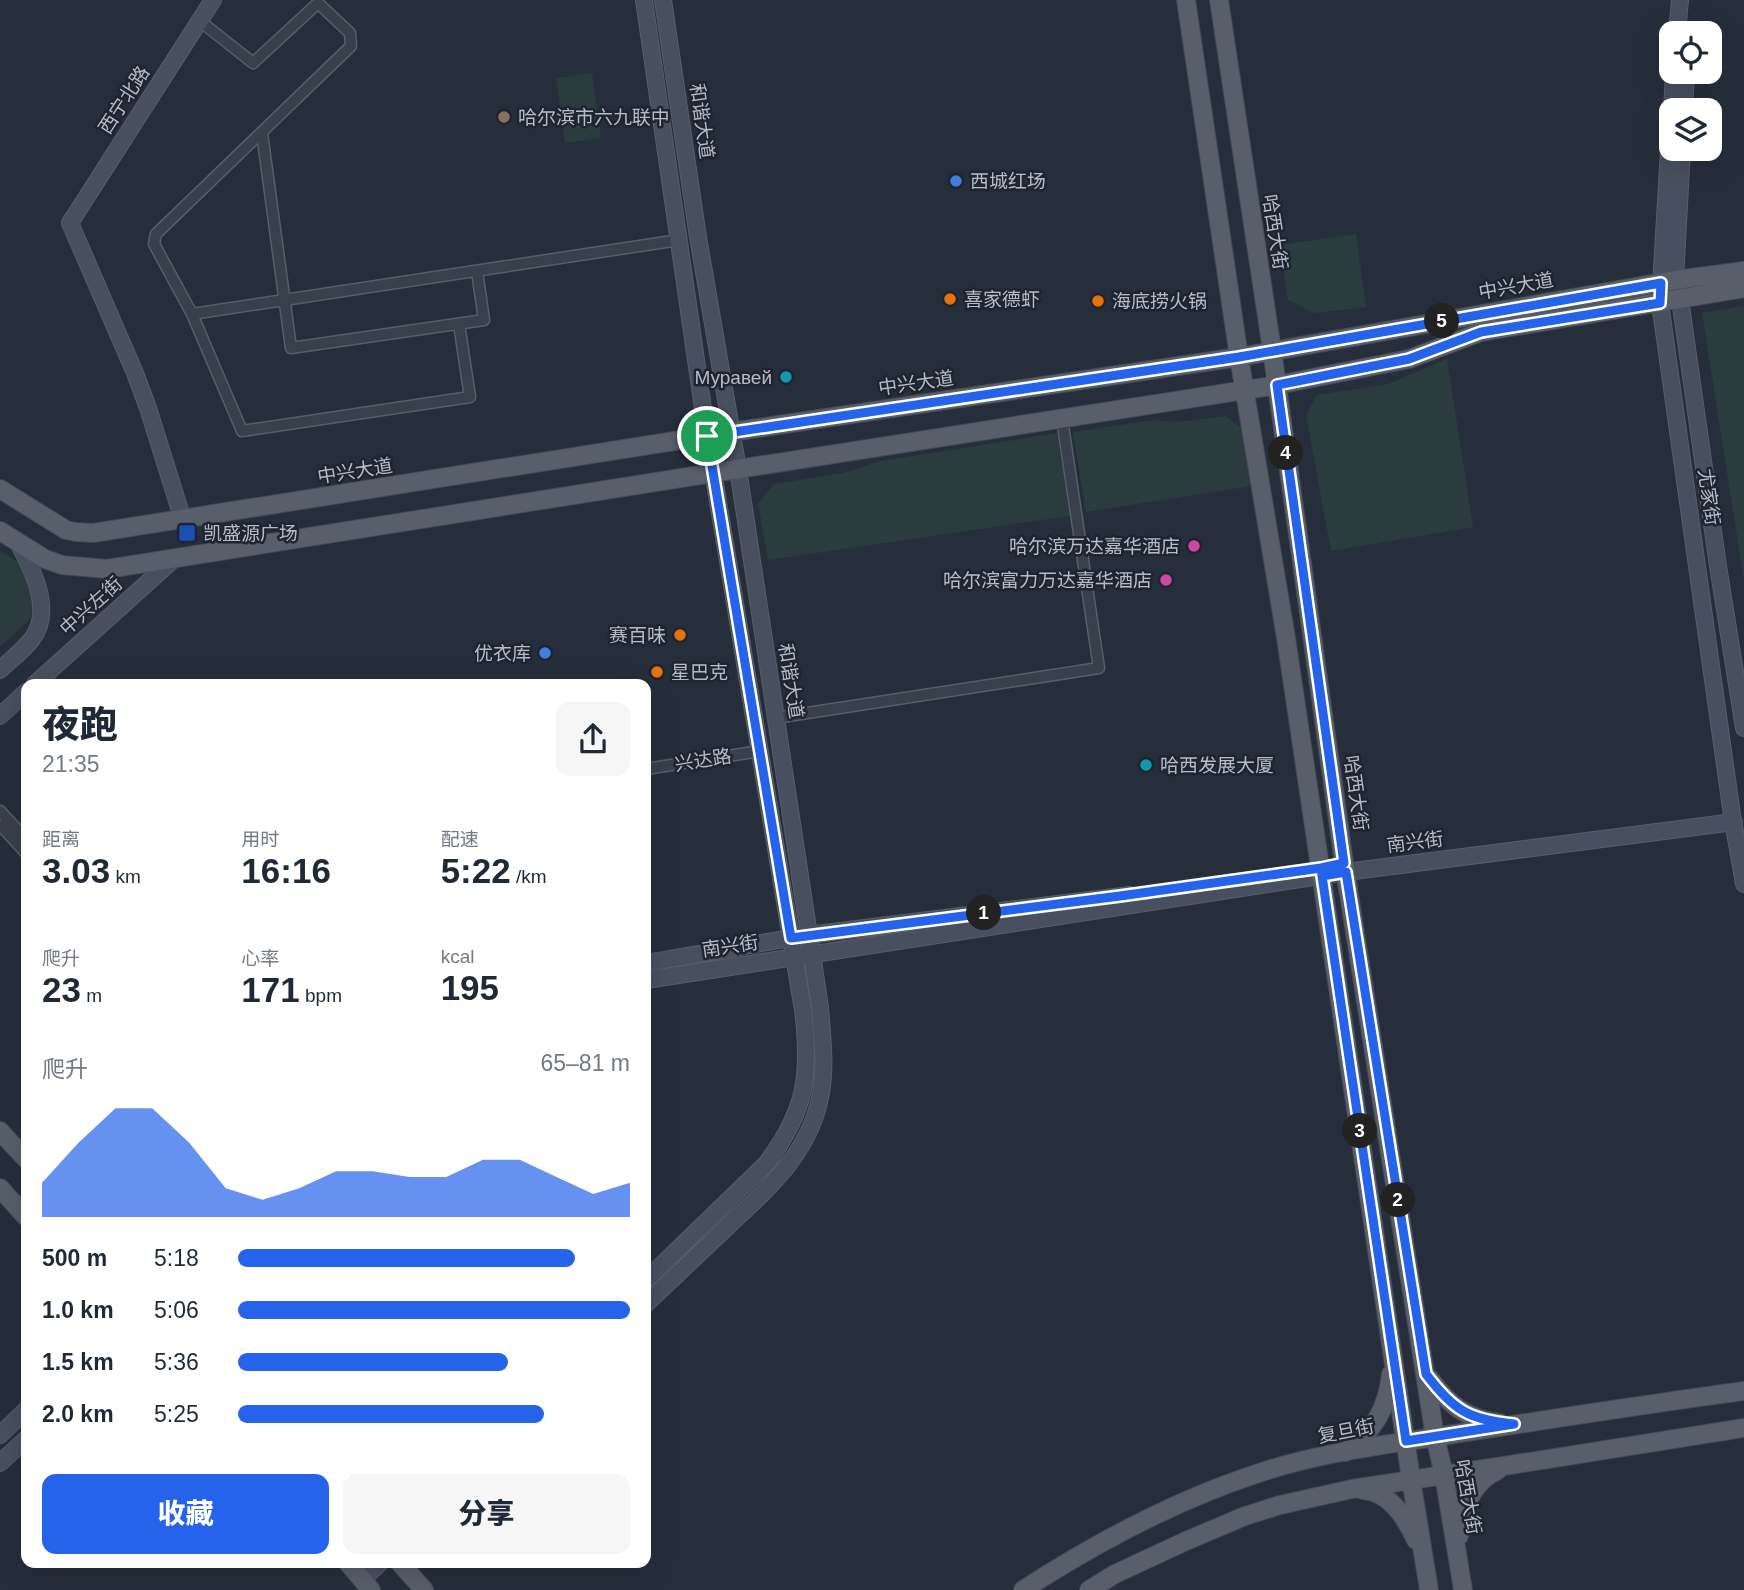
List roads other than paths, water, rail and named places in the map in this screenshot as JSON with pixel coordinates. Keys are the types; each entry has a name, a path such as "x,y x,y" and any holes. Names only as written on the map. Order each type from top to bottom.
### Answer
{"main road":[{"name":"西宁北路","path":"183,520 135,373 70,223 214,0"},
{"name":"和谐大道","path":"644,0 707,436 806,1035 803,1091 788,1134 766,1164 651,1274"},
{"name":"和谐大道","path":"651,1299 781,1176 802,1146 817,1110 824,1060 820,1007 663,0"},
{"path":"1186,0 1239,357 1286,638 1429,1590"},
{"name":"哈西大街","path":"1219,0 1272,350 1345,868 1463,1590"},
{"path":"1678,21 1680,0"},
{"path":"1689,21 1690,0"},
{"name":"尤家街","path":"1670,161 1668,281 1680,299 1744,728"},
{"name":"尤家街","path":"1681,161 1668,281 1660,303 1744,884"},
{"name":"中兴大道","path":"0,489 66,530 93,533 731,432 1239,357 1668,281 1744,271"},
{"name":"中兴大道","path":"0,531 45,559 62,565 107,569 1277,385 1409,359 1481,332 1744,288"},
{"name":"中兴左街","path":"0,670 31,640 40,622 36,577 17,541"},
{"name":"中兴左街","path":"41,679 175,558"},
{"path":"0,716 21,697"},
{"name":"南兴街","path":"651,979 1345,868 1733,818"},
{"name":"南兴街","path":"651,962 808,935 1321,872"},
{"path":"0,1131 21,1154"},
{"path":"0,1188 21,1211"},
{"path":"1344,1453 1370,1430 1382,1412 1387,1398 1393,1353"},
{"path":"1426,1374 1457,1409 1491,1422 1514,1424"},
{"name":"复旦街","path":"1023,1590 1114,1536 1214,1489 1275,1468 1406,1441 1744,1391"},
{"path":"0,1434 21,1415"},
{"path":"1089,1590 1115,1574 1245,1516 1280,1505 1411,1479 1744,1428"},
{"path":"0,1463 21,1444"},
{"path":"1457,1553 1462,1516 1469,1498 1486,1476 1510,1465"},
{"path":"1352,1489 1371,1490 1386,1498 1408,1522 1423,1555"},
{"path":"353,1568 367,1585 377,1568"},
{"path":"404,1568 424,1590"}],"street":[{"path":"200,21 253,63 318,3 350,33 351,46 156,234 154,244 192,314 242,431 470,397 458,324"},
{"path":"262,132 291,348 484,320 477,271"},
{"path":"192,314 679,240"},
{"path":"775,718 1099,668 1062,419"},
{"name":"兴达路","path":"651,768 760,751"},
{"path":"0,811 21,834"},
{"path":"0,825 21,848"}],"place":[{"name":"哈尔滨市六九联中","path":"504,117"},
{"name":"西城红场","path":"956,181"},
{"name":"喜家德虾","path":"950,299"},
{"name":"海底捞火锅","path":"1098,301"},
{"name":"Муравей","path":"786,377"},
{"name":"凯盛源广场","path":"187,533"},
{"name":"哈尔滨万达嘉华酒店","path":"1194,546"},
{"name":"哈尔滨富力万达嘉华酒店","path":"1166,580"},
{"name":"赛百味","path":"680,635"},
{"name":"优衣库","path":"545,653"},
{"name":"星巴克","path":"657,672"},
{"name":"哈西发展大厦","path":"1146,765"}]}
